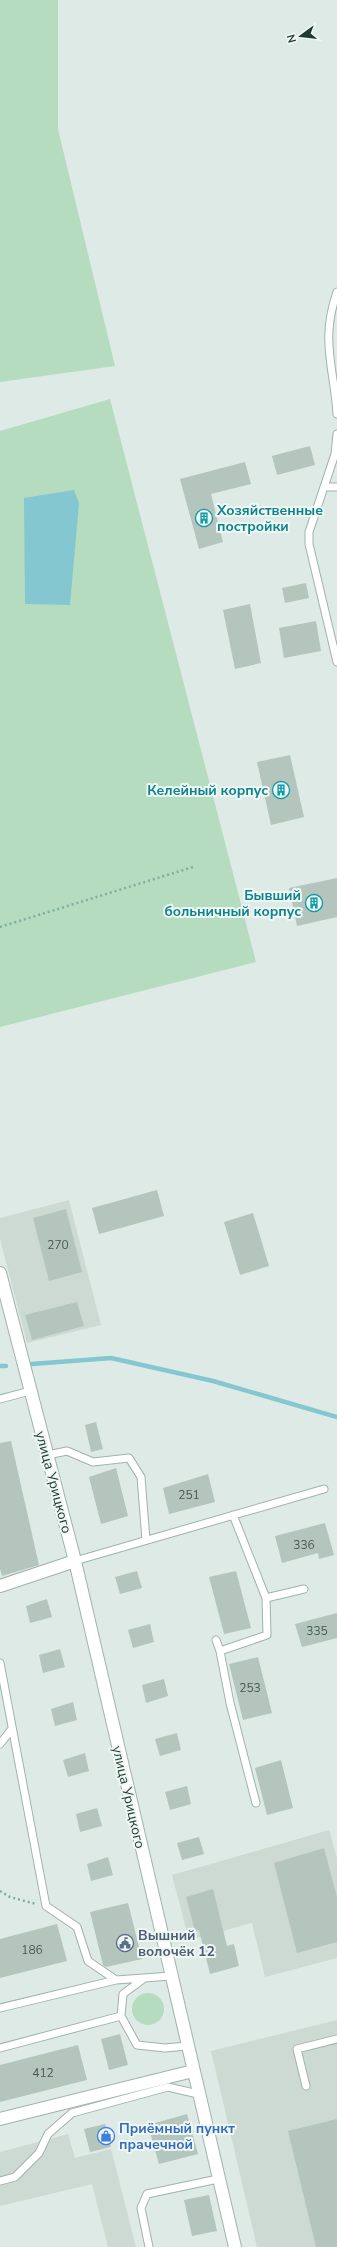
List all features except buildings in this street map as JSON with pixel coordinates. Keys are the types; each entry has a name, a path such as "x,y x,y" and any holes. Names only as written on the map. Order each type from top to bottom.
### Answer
{"street":[{"name":"улица Урицкого","path":"0,1273 46,1456 75,1561 198,2094 235,2247"},
{"path":"0,1586 75,1561"},
{"path":"0,2119 193,2071"}],"lane":[{"path":"337,292 328,328 328,352 337,414"},
{"path":"337,434 335,454 309,532 309,544 337,659"},
{"path":"324,487 337,487"},
{"path":"0,1399 30,1391"},
{"path":"46,1456 67,1451 93,1462 129,1458 141,1477 146,1540"},
{"path":"75,1561 324,1489"},
{"path":"220,1651 267,1635 266,1598 233,1515"},
{"path":"266,1598 304,1589"},
{"path":"216,1640 220,1651 230,1703 256,1803"},
{"path":"0,1663 11,1730 46,1906 77,1927 88,1962 116,1980"},
{"path":"0,1744 11,1730"},
{"path":"0,2008 116,1980 142,1980 171,1976"},
{"path":"142,1980 123,1994 121,2016 137,2045 165,2048 187,2046"},
{"path":"0,2048 121,2016"},
{"path":"306,2086 297,2050 337,2039"},
{"path":"0,2181 15,2177 39,2154 48,2134 72,2113 168,2087 198,2094"},
{"path":"149,2247 141,2208 147,2194 218,2179"}],"path":[{"path":"0,927 193,867"},
{"path":"0,1891 10,1897 46,1906"}],"shaded area":[{"path":"69,1200 101,1325 27,1343 0,1239 0,1218"},
{"path":"329,1830 337,1858 337,1958 265,1977 252,1923 189,1940 172,1875"},
{"path":"337,2020 337,2247 257,2247 211,2051"},
{"path":"68,2134 75,2158 111,2149 136,2247 108,2247 92,2184 0,2206 0,2152"}],"green space":[{"path":"0,0 58,0 58,129 115,366 0,382"},
{"path":"110,399 256,962 0,1027 0,431"},
{"path":"148,1993 159,1998 164,2009 159,2020 148,2025 137,2020 132,2009 137,1998"}],"water":[{"path":"74,490 79,503 70,605 25,604 24,498"}],"waterway":[{"path":"32,1364 111,1358 213,1381 337,1417"},
{"path":"0,1366 6,1366"}],"place":[{"name":"Хозяйственные постройки","path":"204,518"},
{"name":"Келейный корпус","path":"281,790"},
{"name":"Бывший больничный корпус","path":"314,903"},
{"name":"Вышний волочёк 12","path":"125,1943"},
{"name":"Приёмный пункт прачечной","path":"106,2136"}]}
